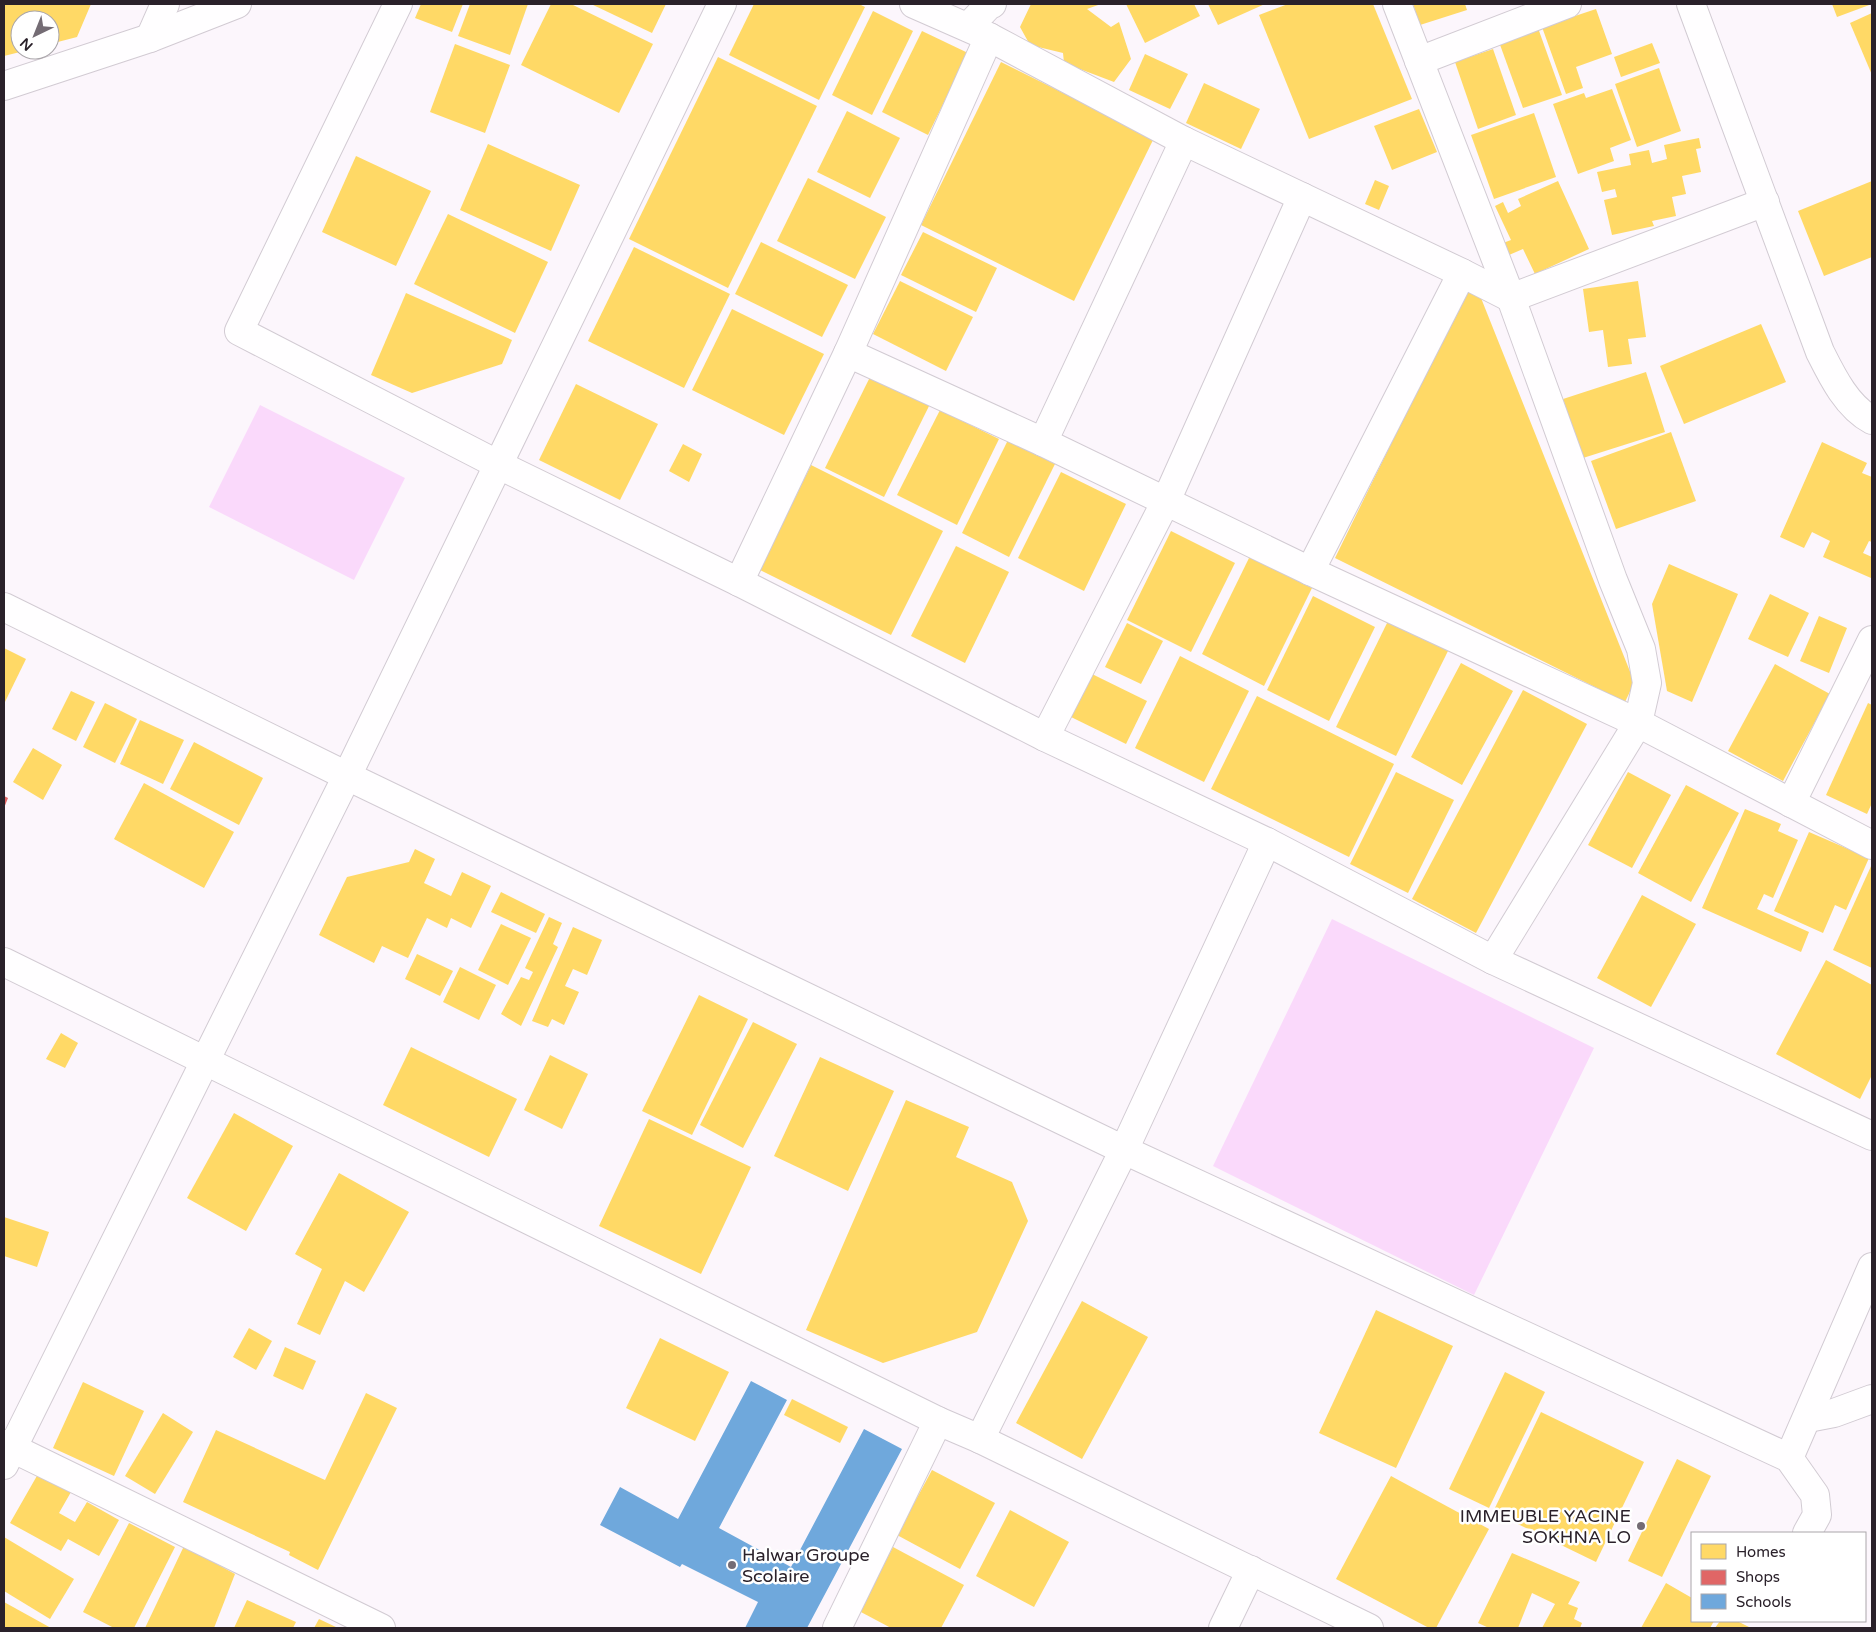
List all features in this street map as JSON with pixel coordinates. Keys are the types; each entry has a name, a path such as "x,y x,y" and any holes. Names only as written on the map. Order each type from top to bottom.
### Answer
{"street":[{"path":"150,38 165,4"},
{"path":"4,86 150,38 237,4"},
{"path":"398,4 240,331 497,464 739,582 1045,737 1267,842 1493,960 1872,1136"},
{"path":"381,1628 7,1452 347,776 722,4"},
{"path":"914,4 978,32 1184,141 1511,298 1765,202"},
{"path":"739,582 848,352 989,5 992,4"},
{"path":"1397,4 1511,298 1613,580 1641,649 1647,683 1638,723 1493,960"},
{"path":"1419,61 1567,4"},
{"path":"1691,4 1820,352 1833,378 1849,400 1865,416 1872,420"},
{"path":"1044,442 1184,141"},
{"path":"1045,737 1166,502 1302,197"},
{"path":"1310,571 1462,273"},
{"path":"848,352 1044,442 1310,571 1638,723 1872,845"},
{"path":"4,607 347,776 1124,1150 1790,1458 1815,1495 1817,1515 1808,1532"},
{"path":"1790,803 1872,640"},
{"path":"980,1439 1124,1150 1267,842"},
{"path":"4,962 938,1421 980,1439 1368,1628"},
{"path":"1790,1458 1872,1267"},
{"path":"1808,1418 1834,1413 1872,1399"},
{"path":"844,1626 938,1421"},
{"path":"1223,1628 1251,1570"}],"shaded area":[{"path":"260,405 405,478 354,580 209,507"},
{"path":"1332,919 1594,1048 1474,1295 1213,1166"}],"building: Homes":[{"path":"4,4 91,4 77,37 60,41 60,10 10,10 10,54 4,56"},
{"path":"421,4 463,4 452,32 415,18"},
{"path":"470,4 528,4 510,55 458,36"},
{"path":"551,4 571,4 653,44 619,113 521,65"},
{"path":"591,4 666,4 652,33"},
{"path":"754,4 859,4 865,7 819,100 729,55"},
{"path":"1031,4 1101,4 1087,9 1111,27 1119,22 1131,59 1114,82 1064,63 1063,53 1030,45 1020,27"},
{"path":"1126,4 1194,4 1200,16 1145,43"},
{"path":"1208,4 1265,4 1218,25"},
{"path":"1288,4 1373,4 1412,99 1309,139 1259,15"},
{"path":"1413,4 1465,4 1467,10 1420,25"},
{"path":"1832,4 1872,4 1837,17"},
{"path":"1596,9 1612,54 1576,67 1583,88 1566,94 1542,27"},
{"path":"873,11 913,31 872,115 832,95"},
{"path":"1872,13 1872,75 1850,23"},
{"path":"1538,28 1562,95 1523,108 1499,42"},
{"path":"922,31 968,53 928,135 882,112"},
{"path":"1652,43 1660,63 1621,77 1614,57"},
{"path":"455,44 510,65 485,133 430,112"},
{"path":"1493,49 1516,115 1478,129 1455,62"},
{"path":"1145,54 1188,74 1170,109 1129,90"},
{"path":"718,57 817,106 728,288 629,239"},
{"path":"1001,62 1154,138 1074,301 921,225"},
{"path":"1659,68 1681,131 1637,147 1615,84"},
{"path":"1204,83 1260,109 1241,149 1186,123"},
{"path":"1612,89 1631,140 1610,148 1614,161 1578,174 1553,104 1584,93 1586,98"},
{"path":"1419,109 1437,152 1392,170 1374,126"},
{"path":"847,111 900,138 870,198 817,172"},
{"path":"1534,113 1556,177 1494,199 1471,135"},
{"path":"1699,138 1701,148 1696,149 1701,172 1682,176 1686,194 1672,197 1676,216 1652,221 1654,226 1612,235 1604,200 1617,197 1615,189 1602,192 1597,172 1631,165 1629,154 1649,150 1652,163 1667,159 1664,145"},
{"path":"488,144 580,185 551,251 460,210"},
{"path":"356,156 431,191 396,266 322,232"},
{"path":"808,178 886,217 855,279 777,241"},
{"path":"1375,180 1389,186 1379,210 1365,204"},
{"path":"1558,181 1589,249 1535,274 1523,249 1509,255 1503,243 1511,240 1495,206 1503,202 1508,213 1521,206 1518,199"},
{"path":"1872,181 1872,257 1824,276 1798,211"},
{"path":"448,214 548,262 515,333 414,284"},
{"path":"923,232 997,268 976,312 901,275"},
{"path":"761,242 848,285 822,337 735,294"},
{"path":"634,247 730,294 684,388 588,341"},
{"path":"900,281 973,317 946,371 873,334"},
{"path":"1638,281 1646,337 1628,339 1632,364 1608,367 1603,330 1589,332 1583,289"},
{"path":"1466,291 1481,298 1631,674 1637,677 1625,702 1335,558"},
{"path":"406,293 512,340 502,364 412,393 371,375"},
{"path":"732,309 824,354 784,435 692,390"},
{"path":"1761,324 1786,382 1684,424 1660,366"},
{"path":"1646,372 1665,432 1583,458 1563,399"},
{"path":"872,373 931,402 884,497 825,468"},
{"path":"576,384 658,424 620,500 539,460"},
{"path":"940,410 999,439 957,525 897,495"},
{"path":"1671,432 1696,501 1616,529 1591,461"},
{"path":"1008,440 1055,464 1009,557 962,533"},
{"path":"1822,442 1867,463 1862,473 1872,477 1872,542 1869,541 1863,553 1872,557 1871,578 1823,557 1830,541 1812,532 1804,548 1780,537"},
{"path":"683,444 702,454 689,482 669,471"},
{"path":"811,465 943,531 891,635 760,570"},
{"path":"1061,472 1126,504 1084,591 1018,558"},
{"path":"1171,531 1235,563 1191,652 1127,620"},
{"path":"956,546 1009,572 965,663 911,636"},
{"path":"1250,556 1312,588 1264,686 1202,654"},
{"path":"1669,564 1738,594 1692,702 1667,691 1652,604"},
{"path":"1770,594 1809,613 1788,657 1748,639"},
{"path":"1313,596 1375,627 1329,721 1267,690"},
{"path":"1819,616 1847,628 1829,673 1800,661"},
{"path":"1389,619 1449,649 1396,756 1336,727"},
{"path":"1127,623 1163,641 1141,684 1105,667"},
{"path":"4,648 26,659 4,704"},
{"path":"1180,656 1249,691 1204,782 1135,748"},
{"path":"1461,663 1513,691 1462,785 1411,757"},
{"path":"1775,664 1830,694 1783,781 1728,751"},
{"path":"1092,674 1147,701 1126,744 1071,717"},
{"path":"1523,690 1587,724 1476,933 1412,899"},
{"path":"71,691 95,702 76,741 52,729"},
{"path":"1257,696 1394,764 1349,857 1211,789"},
{"path":"105,703 137,719 115,763 83,747"},
{"path":"1868,703 1872,705 1872,803 1867,814 1826,795"},
{"path":"140,720 184,740 163,784 120,764"},
{"path":"194,742 263,778 239,825 170,789"},
{"path":"33,748 62,765 43,800 13,782"},
{"path":"1396,772 1454,800 1408,893 1350,864"},
{"path":"1628,772 1671,795 1632,868 1588,845"},
{"path":"144,783 234,832 204,888 114,839"},
{"path":"1686,785 1739,813 1691,902 1638,873"},
{"path":"1745,809 1781,824 1778,831 1798,840 1773,898 1764,894 1757,909 1809,932 1801,952 1702,908"},
{"path":"1809,832 1869,858 1846,910 1835,905 1823,933 1774,911"},
{"path":"415,849 435,859 424,883 451,896 462,872 491,886 471,928 451,918 447,928 427,918 408,958 382,946 374,963 319,935 347,877 409,862"},
{"path":"1872,864 1872,968 1833,950"},
{"path":"501,892 545,914 536,933 491,912"},
{"path":"1642,895 1696,924 1651,1007 1597,978"},
{"path":"549,917 562,923 553,944 558,947 521,1026 501,1014 521,977 529,980 533,972 525,968"},
{"path":"501,924 531,938 508,985 478,970"},
{"path":"573,927 602,940 587,975 573,969 565,986 579,992 564,1025 552,1019 548,1027 532,1021"},
{"path":"417,954 453,971 440,996 405,979"},
{"path":"1826,960 1872,985 1872,1075 1860,1099 1776,1054"},
{"path":"460,967 496,985 479,1020 443,1002"},
{"path":"699,995 748,1019 692,1135 642,1111"},
{"path":"753,1022 797,1044 743,1148 700,1125"},
{"path":"61,1033 78,1043 65,1068 46,1059"},
{"path":"411,1047 517,1099 489,1157 383,1105"},
{"path":"550,1055 588,1074 562,1129 524,1110"},
{"path":"820,1057 894,1091 848,1191 774,1156"},
{"path":"906,1100 969,1127 956,1157 1012,1182 1028,1221 977,1332 883,1363 806,1330"},
{"path":"234,1113 293,1146 246,1231 187,1198"},
{"path":"649,1119 751,1167 701,1274 599,1226"},
{"path":"339,1173 409,1212 364,1292 345,1281 320,1335 297,1324 322,1269 295,1254"},
{"path":"4,1217 49,1232 37,1267 4,1256"},
{"path":"1082,1301 1148,1337 1082,1459 1016,1423"},
{"path":"1376,1310 1453,1346 1396,1468 1319,1433"},
{"path":"249,1328 272,1341 256,1370 233,1357"},
{"path":"660,1338 729,1372 695,1441 626,1408"},
{"path":"285,1347 316,1361 303,1390 273,1376"},
{"path":"1505,1372 1545,1392 1489,1508 1449,1489"},
{"path":"83,1382 144,1411 114,1476 53,1448"},
{"path":"366,1393 397,1408 318,1570 289,1555 290,1552 183,1502 216,1430 325,1480"},
{"path":"792,1399 848,1427 840,1443 784,1415"},
{"path":"1541,1412 1644,1462 1596,1562 1493,1512"},
{"path":"163,1413 193,1432 155,1494 125,1476"},
{"path":"1677,1459 1711,1476 1662,1577 1628,1561"},
{"path":"932,1470 995,1503 960,1569 897,1535"},
{"path":"38,1474 71,1492 59,1513 75,1522 87,1502 119,1520 99,1556 68,1539 61,1551 10,1523"},
{"path":"1391,1476 1489,1529 1436,1628 1429,1628 1336,1579"},
{"path":"1010,1510 1069,1542 1034,1607 976,1576"},
{"path":"129,1523 175,1547 134,1628 114,1628 83,1612"},
{"path":"4,1537 74,1579 50,1619 4,1591"},
{"path":"184,1546 235,1574 214,1628 145,1628"},
{"path":"893,1547 964,1585 941,1628 891,1628 859,1611"},
{"path":"1512,1553 1580,1582 1568,1604 1578,1608 1574,1619 1582,1623 1580,1628 1542,1628 1555,1604 1532,1593 1518,1628 1489,1628 1478,1623"},
{"path":"1666,1583 1691,1597 1691,1622 1713,1622 1710,1628 1641,1628"},
{"path":"247,1600 296,1622 293,1628 234,1628"},
{"path":"4,1602 51,1628 4,1628"},
{"path":"319,1619 338,1628 314,1628"},
{"path":"1719,1622 1739,1622 1751,1628 1715,1628"}],"building: Shops":[{"path":"4,796 8,798 4,808"}],"building: Schools":[{"path":"751,1381 787,1400 719,1528 791,1567 864,1429 902,1449 807,1628 745,1628 758,1602 682,1564 680,1567 600,1525 620,1487 678,1519"}],"place":[{"name":"IMMEUBLE YACINE SOKHNA LO","path":"1641,1526"},
{"name":"Halwar Groupe Scolaire","path":"732,1565"}]}
